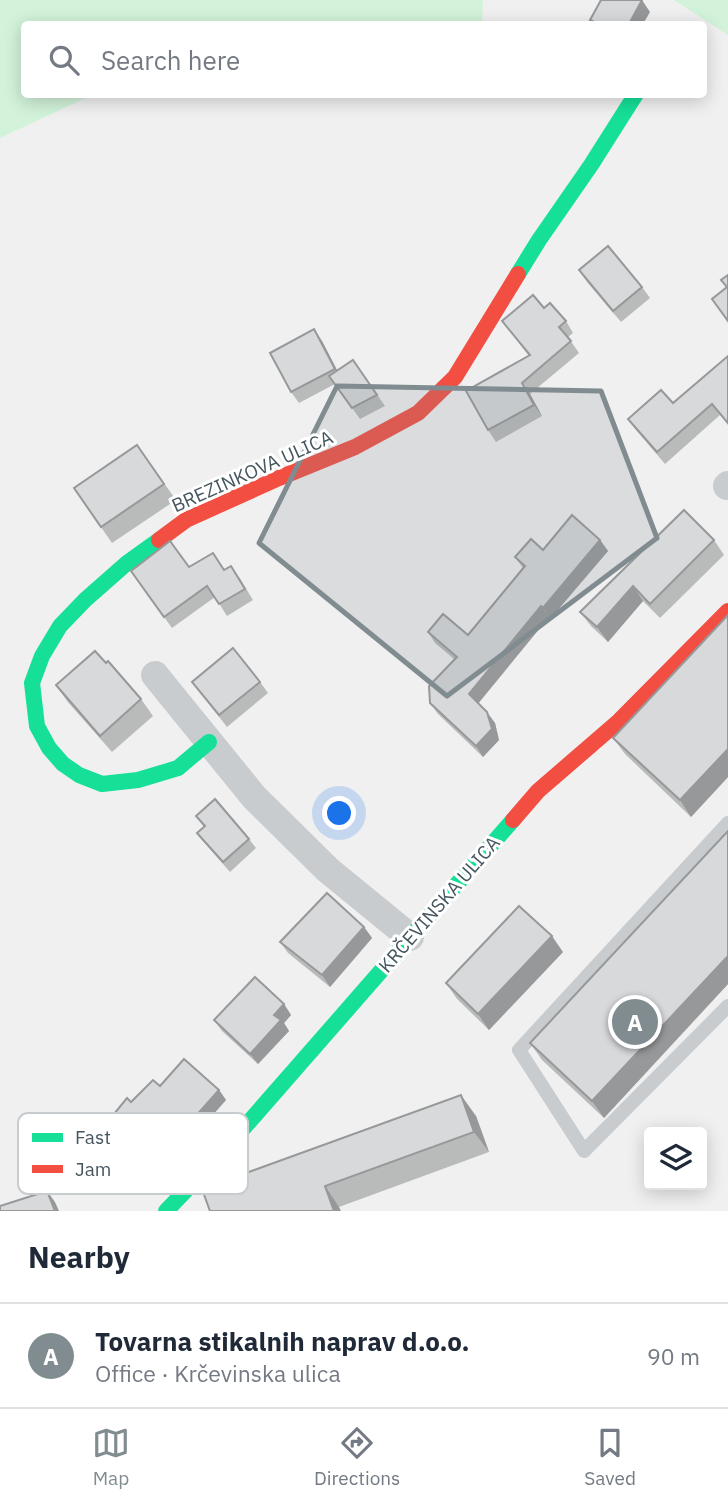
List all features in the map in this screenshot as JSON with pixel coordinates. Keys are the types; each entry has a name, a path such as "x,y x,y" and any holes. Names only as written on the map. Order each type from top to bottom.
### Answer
{"street":[{"name":"BREZINKOVA ULICA","path":"209,742 178,768 138,780 102,784 79,775 63,764 49,748 37,726 32,683 42,656 60,626 127,563 186,520 355,447 418,413 455,377 539,240 633,98"},
{"name":"KRČEVINSKA ULICA","path":"248,1123 538,791 619,721 728,611"},
{"path":"155,675 254,797 328,870 410,937"},
{"name":"KRČEVINSKA ULICA","path":"166,1211 182,1194"}],"lane":[{"path":"728,823 519,1050 584,1151 728,1006"}],"highlighted area":[{"path":"337,386 601,391 657,538 447,696 259,543"}],"green space":[{"path":"0,0 483,0 482,21 21,21 21,98 86,98 0,138"},
{"path":"674,0 728,0 728,35"}],"building":[{"path":"601,0 642,0 631,21 590,20"},
{"path":"608,246 642,287 613,311 579,270"},
{"path":"728,275 728,321 712,299 727,287 721,280"},
{"path":"533,295 544,308 550,303 566,321 559,327 571,341 522,383 534,405 488,430 466,391 530,355 502,321"},
{"path":"314,329 335,369 291,392 270,353"},
{"path":"728,356 728,423 712,404 657,452 628,419 661,390 673,403"},
{"path":"353,360 377,395 352,408 329,376"},
{"path":"137,445 164,484 101,527 74,488"},
{"path":"684,510 714,540 650,604 633,586 597,627 580,612"},
{"path":"572,515 600,540 543,608 541,606 469,694 487,712 492,729 476,746 430,703 429,686 457,657 428,632 443,614 468,635 525,566 515,557 531,539 543,550"},
{"path":"170,541 189,567 213,553 224,570 231,566 245,589 219,604 207,586 164,617 131,571"},
{"path":"728,615 728,749 680,800 613,738"},
{"path":"233,648 260,682 219,715 192,682"},
{"path":"95,651 106,663 108,661 141,699 100,736 56,685"},
{"path":"215,799 249,839 223,862 197,833 205,826 196,816"},
{"path":"728,831 728,956 592,1101 530,1043"},
{"path":"327,893 364,927 322,975 280,942"},
{"path":"519,906 552,936 478,1014 446,983"},
{"path":"255,977 284,1004 274,1015 281,1020 250,1054 214,1020"},
{"path":"184,1059 219,1090 199,1113 115,1113 127,1098 131,1102 153,1080 160,1086"},
{"path":"461,1095 474,1132 325,1186 334,1211 210,1211 204,1194 248,1194 248,1172"},
{"path":"38,1194 48,1194 55,1211 0,1211 0,1206"}],"traffic: fast":[{"path":"518,274 633,98"},
{"path":"159,540 127,563 60,626 42,656 32,683 37,726 49,748 63,764 79,775 102,784 138,780 178,768 209,742"},
{"path":"248,1123 513,820"},
{"path":"166,1211 182,1194"}],"traffic: jam":[{"path":"159,540 186,520 355,447 418,413 455,377 518,274"},
{"path":"513,820 538,791 619,721 728,611"}],"place":[{"name":"Tovarna stikalnih naprav d.o.o.","path":"635,1022"}]}
